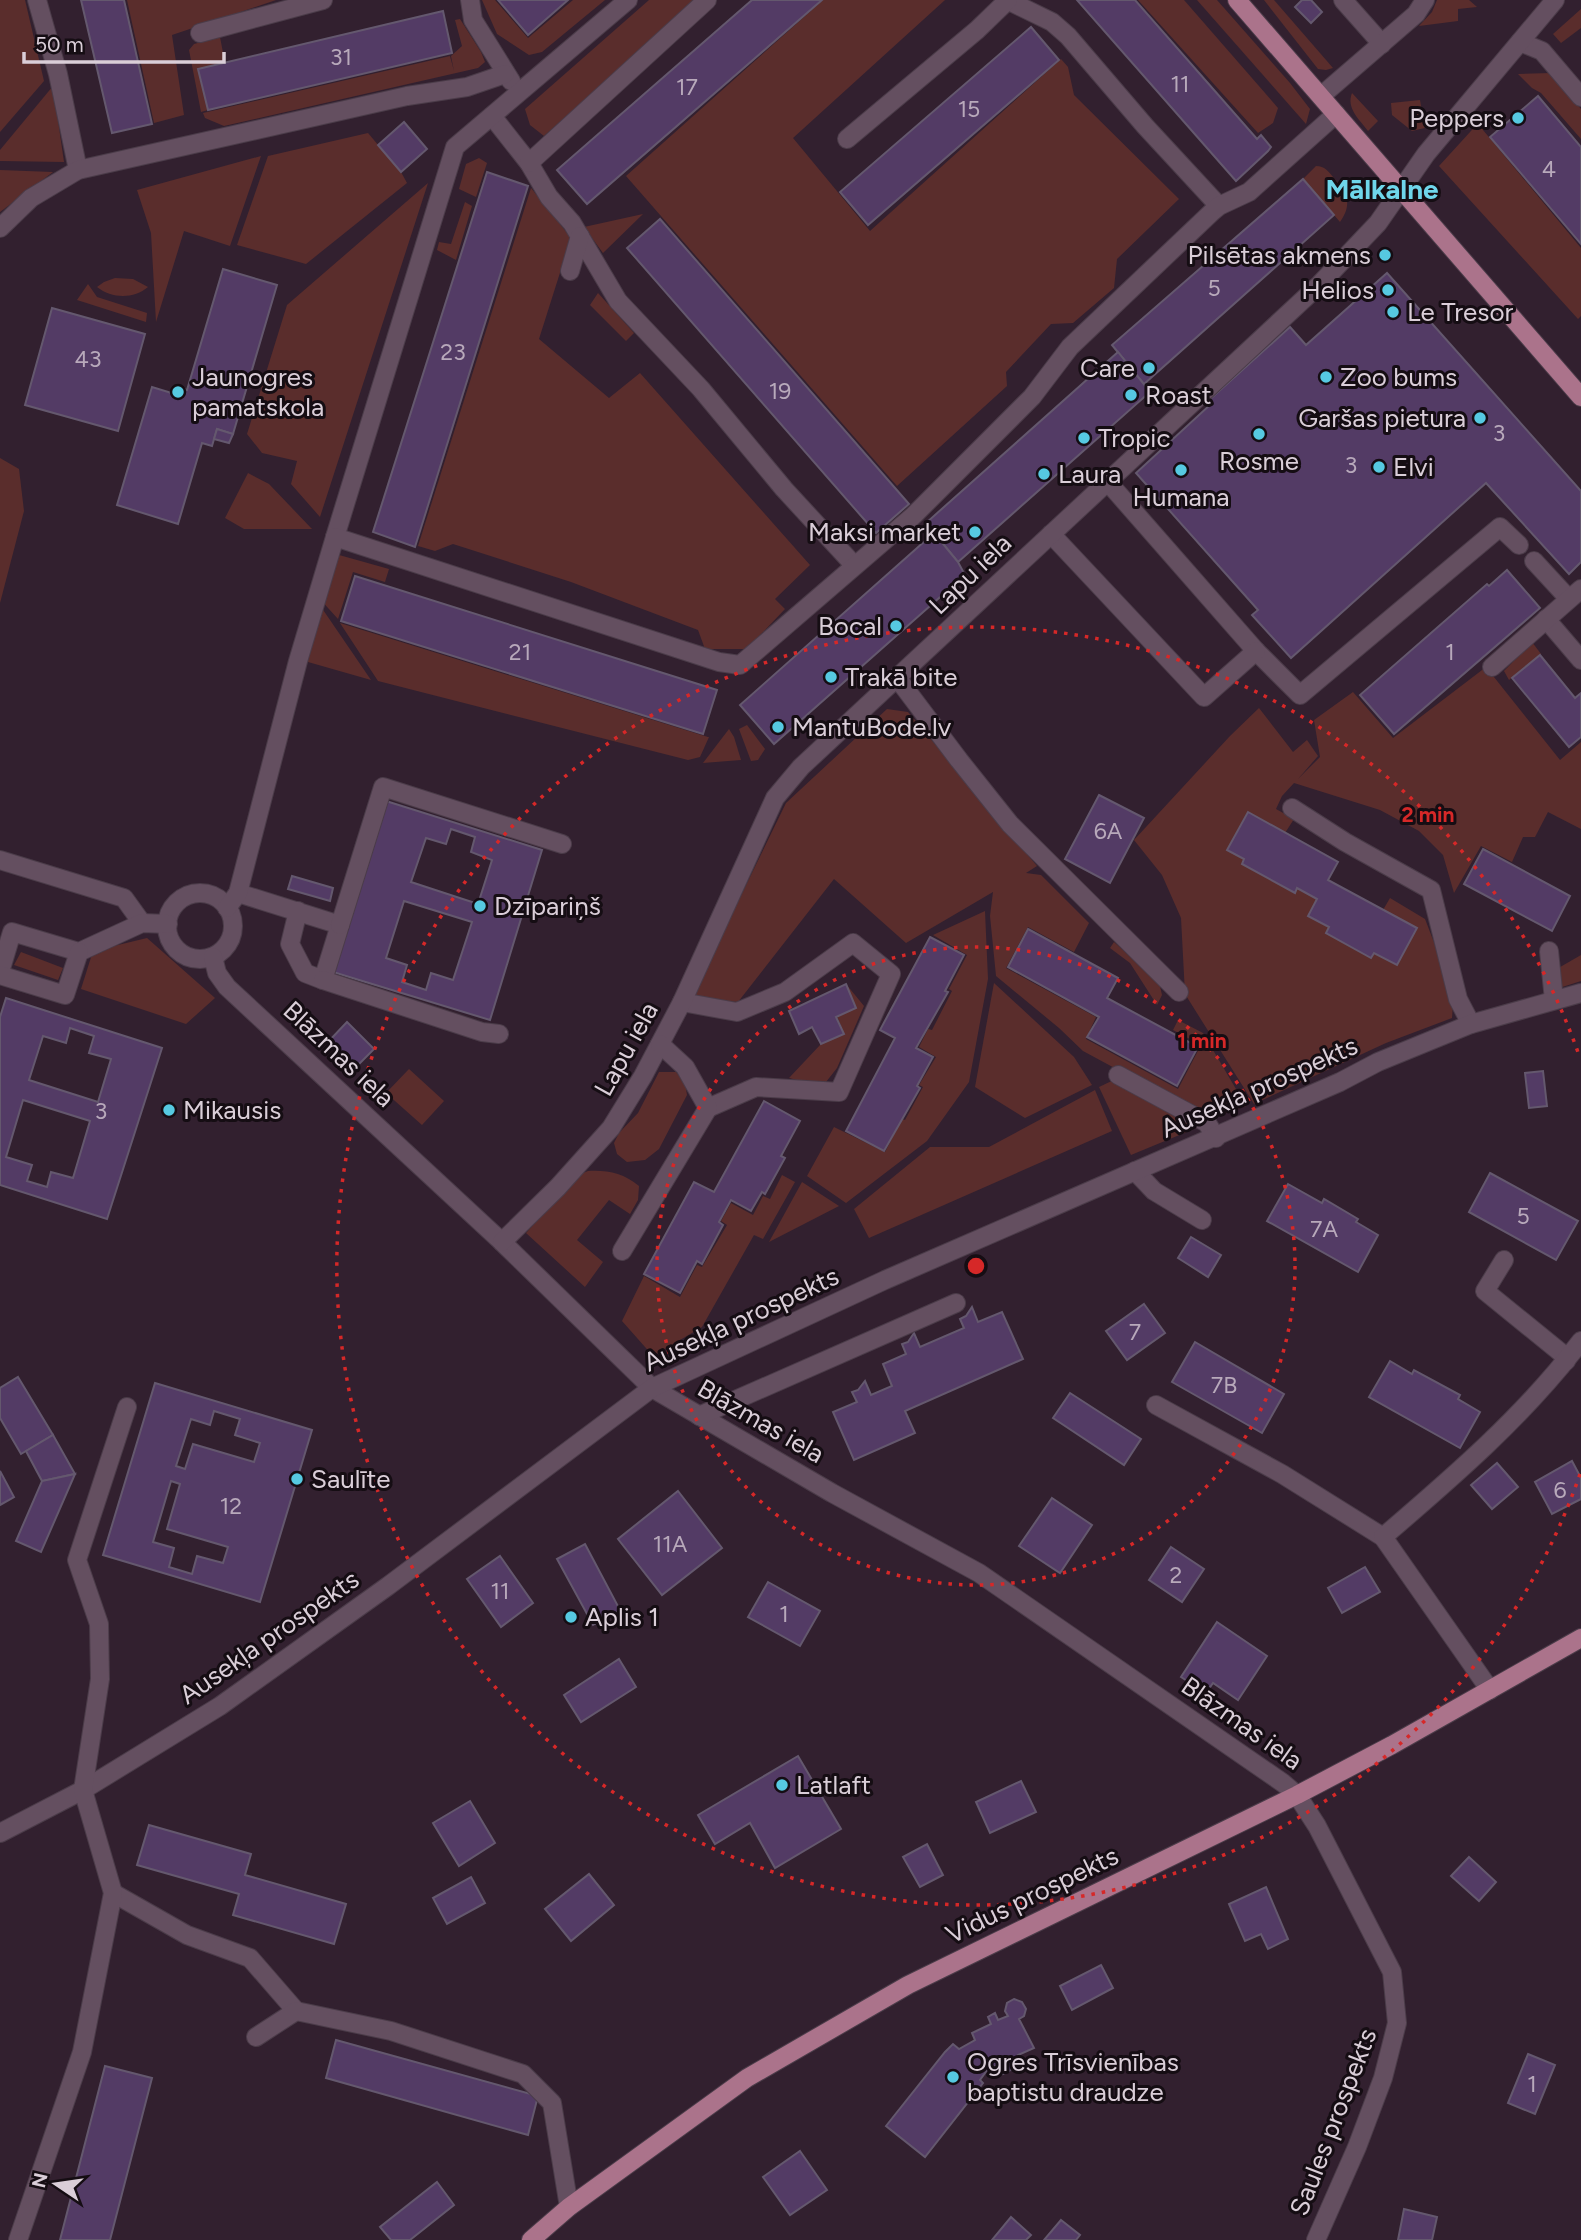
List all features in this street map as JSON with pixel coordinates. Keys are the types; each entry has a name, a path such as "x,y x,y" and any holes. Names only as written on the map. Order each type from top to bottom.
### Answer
{"main road":[{"path":"1237,0 1581,397"},
{"name":"Vidus prospekts","path":"531,2240 569,2207 747,2078 908,1985 1297,1795 1392,1745 1581,1637"}],"street":[{"path":"37,0 58,74 78,170"},
{"path":"200,33 323,0"},
{"path":"470,0 474,20 505,74 520,92"},
{"path":"340,925 298,911 233,900 212,895 193,894 178,902 168,924 169,936 175,946 183,954 193,958 213,957 222,951 231,938 233,900 298,661 455,147 628,0"},
{"path":"529,163 707,0"},
{"path":"847,139 978,30 1009,0 1052,22 1068,36 1145,127 1219,206"},
{"path":"1343,0 1382,44"},
{"path":"1321,96 1416,14 1425,0"},
{"name":"Lapu iela","path":"502,1242 558,1187 611,1128 682,1002 775,798 801,767 1320,284 1378,223 1426,155 1555,0"},
{"path":"1520,42 1542,51 1581,97"},
{"path":"0,228 31,198 78,170 407,96 467,87 505,74"},
{"path":"335,537 730,665 740,665 913,516 1031,397 1070,347 1219,206 1249,192 1336,114"},
{"path":"492,116 529,163 549,197 572,223 618,301 701,389 784,489 854,565"},
{"path":"570,271 580,236"},
{"path":"1107,481 1255,651 1300,695 1500,527 1519,545"},
{"path":"1051,534 1203,697 1255,651"},
{"path":"1492,667 1575,594 1534,561"},
{"path":"1546,620 1581,660"},
{"path":"898,679 1010,824 1179,992"},
{"path":"323,979 383,787 562,844"},
{"path":"1292,808 1345,842 1431,890 1458,999 1471,1024"},
{"path":"0,860 124,898 142,923"},
{"path":"298,911 290,944 305,973 482,1032 499,1034"},
{"path":"79,951 65,995 0,974 12,932 79,951 142,923 168,924"},
{"path":"622,1251 708,1108 756,1087 839,1092 891,974 853,943 785,992 737,1012 682,1002"},
{"path":"1549,951 1554,1000"},
{"name":"Blāzmas iela","path":"213,957 217,973 228,987 502,1242 652,1388 832,1493 979,1573 1297,1795"},
{"name":"Ausekļa prospekts","path":"0,1833 83,1790 220,1706 300,1651 652,1388 885,1280 1216,1138 1378,1062 1471,1024 1581,993"},
{"path":"660,1044 685,1067 708,1108"},
{"path":"1118,1075 1207,1123 1216,1138"},
{"path":"1135,1171 1154,1191 1202,1220"},
{"path":"1504,1260 1485,1291 1566,1356 1566,1360"},
{"path":"699,1416 956,1303"},
{"path":"1383,1537 1470,1462 1581,1341"},
{"path":"1156,1405 1282,1474 1383,1537 1490,1690"},
{"path":"18,2240 82,2053 113,1893 83,1790 100,1679 99,1624 77,1560 127,1406"},
{"name":"Saules prospekts","path":"1297,1795 1317,1826 1392,1972 1397,2023 1383,2078 1357,2147 1316,2240"},
{"path":"113,1893 187,1935 250,1958 296,2011 391,2031 523,2074 552,2103 569,2207"},
{"path":"256,2037 296,2011"}],"shaded area":[{"path":"0,0 25,0 44,81 0,132"},
{"path":"127,0 276,0 172,35 184,115 154,123"},
{"path":"482,0 495,0 528,38 573,0 605,0 542,52 529,55 497,34"},
{"path":"649,0 698,0 544,136 530,125 525,109"},
{"path":"823,0 945,0 793,138 870,231 1061,59 1068,67 1074,95 1179,199 1117,259 1114,288 1073,323 1051,324 1006,372 1007,386 897,486 626,176"},
{"path":"1138,0 1184,0 1278,108 1273,123 1258,133"},
{"path":"1197,0 1217,0 1290,83 1310,109 1306,124"},
{"path":"1264,0 1274,0 1333,68 1318,69"},
{"path":"1437,0 1469,0 1477,7 1458,9 1458,21 1419,26 1432,12"},
{"path":"1581,9 1581,28 1561,43 1553,34"},
{"path":"460,19 485,62 478,68 224,126 205,118 203,113 450,56 454,71 451,56 462,46 455,20"},
{"path":"220,37 225,63 199,69 208,110 201,112 189,50 194,44"},
{"path":"1551,73 1581,109 1581,139 1541,93 1518,74"},
{"path":"53,86 64,162 0,161 0,150"},
{"path":"1352,93 1378,121 1368,131 1352,108"},
{"path":"1420,100 1425,128 1412,131 1392,115 1391,103"},
{"path":"1481,120 1489,123 1483,130 1581,248 1581,316 1578,319 1439,166"},
{"path":"368,133 407,183 306,264 237,245 268,156"},
{"path":"261,156 230,246 184,231 156,322 151,233 137,190"},
{"path":"479,158 487,163 476,197 459,189 466,164"},
{"path":"1316,166 1328,171 1345,194 1346,210 1340,222 1303,179"},
{"path":"0,170 53,172 0,212"},
{"path":"428,183 320,517 291,484 297,461 262,453 247,434 287,305"},
{"path":"531,188 571,238 539,339 609,398 640,373 810,565 775,599 785,609 747,649 705,649 698,630 571,582 453,544 435,551 418,546"},
{"path":"465,202 472,206 456,260 437,250 439,242 451,244"},
{"path":"643,214 603,253 584,227"},
{"path":"115,278 133,279 148,287 136,294 123,296 109,294 97,287"},
{"path":"88,284 97,297 147,313 146,322 77,300"},
{"path":"598,293 634,333 626,341 590,305"},
{"path":"0,458 19,469 24,511 0,603"},
{"path":"248,473 269,484 312,529 244,529 225,518"},
{"path":"332,553 389,569 385,582 353,572 338,619 319,598"},
{"path":"317,601 371,680 301,660"},
{"path":"340,623 709,737 700,757 688,760 378,681"},
{"path":"1532,642 1541,654 1509,680 1504,671"},
{"path":"1486,667 1560,760 1581,742 1581,829 1548,812 1535,837 1523,837 1512,862 1481,846 1454,893 1443,855 1419,831 1380,810 1294,783 1282,796 1276,809 1294,819 1285,833 1247,813 1227,850 1244,859 1242,864 1294,893 1297,888 1317,899 1308,916 1329,927 1326,933 1371,958 1374,953 1397,965 1417,928 1383,910 1390,898 1425,919 1453,1004 1452,1018 1386,1043 1254,1104 1185,994 1181,918 1162,875 1134,840 1259,708 1293,752 1307,740 1318,756 1298,779 1320,757 1314,720 1353,692 1393,738"},
{"path":"887,709 908,712 1037,866 1026,873 1041,875 1089,923 1074,952 1028,927 1006,968 1096,1017 1086,1039 1178,1089 1201,1045 1173,1030 1178,1020 1203,1033 1246,1106 1209,1119 1083,1051 996,976 990,916 993,892 906,943 834,879 738,1002 691,998 786,803"},
{"path":"747,725 765,749 758,760 751,761 739,729"},
{"path":"729,729 741,760 703,763"},
{"path":"985,911 988,979 969,1082 927,1141 846,1203 807,1176 834,1127 885,1152 923,1087 919,1085 936,1057 919,1047 928,1029 932,1030 967,955 933,935"},
{"path":"147,938 215,998 186,1024 81,989 93,951"},
{"path":"1114,942 1159,982 1162,995 1157,1005 1130,963 1110,948"},
{"path":"21,952 63,968 58,980 14,965"},
{"path":"1581,955 1581,981 1556,989 1555,970"},
{"path":"994,983 1074,1057 1092,1085 1025,1118 975,1087"},
{"path":"846,984 864,1006 837,1068 826,1082 805,1082 789,1078 821,1044 844,1034 837,1016 856,1007"},
{"path":"409,1069 444,1101 422,1125 386,1093"},
{"path":"659,1072 676,1072 685,1083 687,1095 659,1149 645,1160 627,1162 617,1154 614,1143 619,1133 638,1113"},
{"path":"1118,1078 1206,1124 1131,1155 1099,1087"},
{"path":"1095,1090 1112,1131 869,1238 854,1209 930,1147 989,1147"},
{"path":"588,1171 615,1173 639,1186 638,1200 630,1214 609,1200 577,1240 603,1262 585,1287 526,1233 576,1176"},
{"path":"782,1175 795,1182 763,1239 754,1235 702,1327 653,1356 622,1321 644,1276 680,1297 697,1265 702,1267 727,1225 721,1221 731,1203 753,1215 763,1196 770,1199"},
{"path":"802,1182 839,1206 769,1242"}],"building":[{"path":"81,0 124,0 152,124 112,133"},
{"path":"498,0 568,0 528,35"},
{"path":"752,0 822,0 587,204 557,170"},
{"path":"1077,0 1135,0 1257,139 1261,135 1271,147 1268,151 1236,181"},
{"path":"1302,0 1311,0 1322,12 1311,23 1295,7"},
{"path":"443,11 452,53 208,110 198,69"},
{"path":"1031,27 1059,60 868,225 840,192"},
{"path":"1538,96 1581,147 1581,244 1490,137"},
{"path":"404,122 427,149 401,172 378,145"},
{"path":"487,172 528,186 415,547 373,532"},
{"path":"1303,179 1334,215 1144,384 1112,345"},
{"path":"660,219 909,504 876,533 627,248"},
{"path":"223,269 277,285 233,434 217,429 212,446 202,443 178,524 117,505 152,387 178,395 180,388 187,390"},
{"path":"1387,273 1581,491 1581,562 1569,574 1486,483 1291,658 1252,615 1258,610 1136,473 1211,404 1208,401 1290,327 1306,345"},
{"path":"52,308 145,334 118,431 25,405"},
{"path":"1118,352 1150,392 958,562 926,523"},
{"path":"217,429 233,434 229,443 214,439"},
{"path":"934,533 965,575 774,744 740,705"},
{"path":"1507,570 1540,608 1394,734 1360,695 1487,584 1489,586"},
{"path":"355,576 717,690 703,734 341,621"},
{"path":"1540,655 1575,698 1581,693 1581,737 1569,747 1512,678"},
{"path":"1099,795 1144,818 1110,883 1065,859"},
{"path":"386,801 542,850 490,1020 333,972","holes":["451,829 475,837 471,852 492,860 478,904 411,882 426,838 446,844","404,901 472,922 453,980 431,973 426,990 402,982 407,965 386,958"]},
{"path":"1248,812 1338,862 1328,880 1417,928 1397,965 1374,953 1371,958 1326,933 1329,927 1308,916 1317,899 1297,888 1295,893 1242,864 1244,859 1227,850"},
{"path":"1483,849 1570,896 1552,931 1464,884"},
{"path":"292,876 333,888 330,901 288,889"},
{"path":"1028,929 1118,978 1107,998 1198,1047 1177,1086 1087,1037 1099,1017 1008,967"},
{"path":"930,937 964,955 945,991 948,992 916,1048 933,1057 917,1086 920,1088 884,1151 846,1131 895,1038 880,1030"},
{"path":"846,984 856,1008 836,1017 844,1034 821,1044 812,1027 799,1034 789,1011"},
{"path":"6,998 162,1048 107,1219 0,1185 0,1017","holes":["70,1028 94,1036 89,1053 111,1059 98,1102 29,1080 43,1036 66,1043","23,1100 90,1121 73,1178 51,1172 47,1187 27,1181 32,1165 6,1157"]},
{"path":"347,1022 374,1049 355,1068 328,1042"},
{"path":"1543,1071 1547,1106 1529,1108 1525,1073"},
{"path":"764,1101 800,1121 781,1156 785,1158 765,1194 762,1192 751,1211 731,1200 719,1222 723,1225 702,1264 697,1261 680,1293 644,1274 694,1182 714,1192"},
{"path":"1490,1173 1578,1221 1556,1260 1469,1212"},
{"path":"1288,1184 1322,1203 1324,1199 1358,1219 1356,1222 1378,1235 1358,1272 1267,1221"},
{"path":"1191,1237 1221,1255 1208,1277 1178,1258"},
{"path":"1144,1304 1165,1333 1127,1360 1106,1331"},
{"path":"972,1307 978,1322 1002,1312 1023,1359 905,1411 915,1433 854,1460 833,1412 857,1402 852,1392 858,1390 865,1381 871,1395 892,1386 883,1364 906,1354 902,1344 908,1342 914,1333 920,1347 964,1328 960,1319 966,1316"},
{"path":"1195,1342 1284,1394 1262,1433 1172,1382"},
{"path":"1390,1361 1412,1374 1414,1370 1460,1395 1458,1399 1480,1412 1460,1448 1369,1397"},
{"path":"18,1377 53,1435 21,1454 0,1418 0,1388"},
{"path":"155,1383 312,1430 260,1602 103,1555","holes":["214,1411 240,1419 235,1435 260,1443 254,1462 193,1444 185,1469 176,1466 191,1419 210,1425","171,1481 180,1484 167,1529 228,1547 223,1563 197,1556 192,1574 169,1567 174,1548 153,1542"]},
{"path":"1070,1393 1141,1439 1124,1465 1053,1418"},
{"path":"53,1435 75,1474 42,1481 26,1451"},
{"path":"1572,1461 1581,1478 1581,1499 1552,1514 1535,1482"},
{"path":"1497,1463 1518,1487 1492,1509 1471,1485"},
{"path":"0,1471 14,1497 0,1505"},
{"path":"75,1474 41,1552 16,1541 42,1481"},
{"path":"678,1491 722,1548 662,1595 618,1539"},
{"path":"1052,1498 1092,1525 1060,1573 1019,1546"},
{"path":"585,1544 620,1610 593,1625 557,1559"},
{"path":"1171,1547 1204,1569 1182,1602 1149,1580"},
{"path":"500,1556 533,1603 501,1627 467,1579"},
{"path":"1365,1567 1380,1592 1342,1613 1328,1588"},
{"path":"768,1582 820,1611 800,1646 748,1617"},
{"path":"1217,1622 1267,1656 1238,1700 1213,1683 1206,1693 1181,1677"},
{"path":"619,1659 636,1687 581,1722 564,1695"},
{"name":"Latlaft","path":"798,1756 841,1829 775,1868 750,1823 715,1844 698,1815"},
{"path":"1021,1781 1036,1812 990,1833 976,1802"},
{"path":"470,1801 495,1843 459,1866 433,1823"},
{"path":"149,1825 251,1854 245,1875 346,1904 334,1944 233,1915 239,1894 137,1865"},
{"path":"927,1844 943,1875 920,1887 903,1857"},
{"path":"1469,1857 1496,1882 1479,1901 1451,1876"},
{"path":"589,1874 614,1905 571,1941 545,1909"},
{"path":"471,1877 485,1903 447,1924 433,1898"},
{"path":"1266,1887 1288,1939 1268,1949 1261,1934 1245,1941 1229,1904"},
{"path":"1101,1965 1113,1988 1072,2010 1060,1986"},
{"name":"Ogres Trīsvienības baptistu draudze","path":"1014,1999 1022,2002 1026,2009 1024,2016 1019,2019 1034,2048 1018,2055 1022,2064 1003,2074 998,2065 988,2069 980,2080 983,2083 925,2157 886,2126 953,2044 959,2049 975,2040 972,2033 991,2024 988,2017 995,2013 998,2020 1008,2016 1005,2011 1007,2003"},
{"path":"336,2040 538,2096 528,2135 326,2078"},
{"path":"1528,2054 1555,2065 1535,2114 1508,2103"},
{"path":"105,2066 152,2078 110,2240 60,2240"},
{"path":"800,2151 827,2190 790,2215 763,2177"},
{"path":"437,2182 454,2205 410,2240 391,2240 380,2227"},
{"path":"1404,2209 1437,2217 1432,2240 1398,2240"},
{"path":"1011,2217 1031,2235 1026,2240 992,2240"},
{"path":"1061,2220 1080,2235 1076,2240 1044,2240"}],"place":[{"name":"Peppers","path":"1518,118"},
{"name":"Pilsētas akmens","path":"1385,255"},
{"name":"Helios","path":"1388,290"},
{"name":"Le Tresor","path":"1393,312"},
{"name":"Care","path":"1149,368"},
{"name":"Zoo bums","path":"1326,377"},
{"name":"Jaunogres pamatskola","path":"178,392"},
{"name":"Roast","path":"1131,395"},
{"name":"Garšas pietura","path":"1480,418"},
{"name":"Rosme","path":"1259,434"},
{"name":"Tropic","path":"1084,438"},
{"name":"Elvi","path":"1379,467"},
{"name":"Humana","path":"1181,470"},
{"name":"Laura","path":"1044,474"},
{"name":"Maksi market","path":"975,532"},
{"name":"Bocal","path":"896,626"},
{"name":"Trakā bite","path":"831,677"},
{"name":"MantuBode.lv","path":"778,727"},
{"name":"Dzīpariņš","path":"480,906"},
{"name":"Mikausis","path":"169,1110"},
{"name":"Saulīte","path":"297,1479"},
{"name":"Aplis 1","path":"571,1617"},
{"name":"Latlaft","path":"782,1785"},
{"name":"Ogres Trīsvienības baptistu draudze","path":"953,2077"}],"district":[{"name":"Mālkalne","path":"1382,189"}]}
